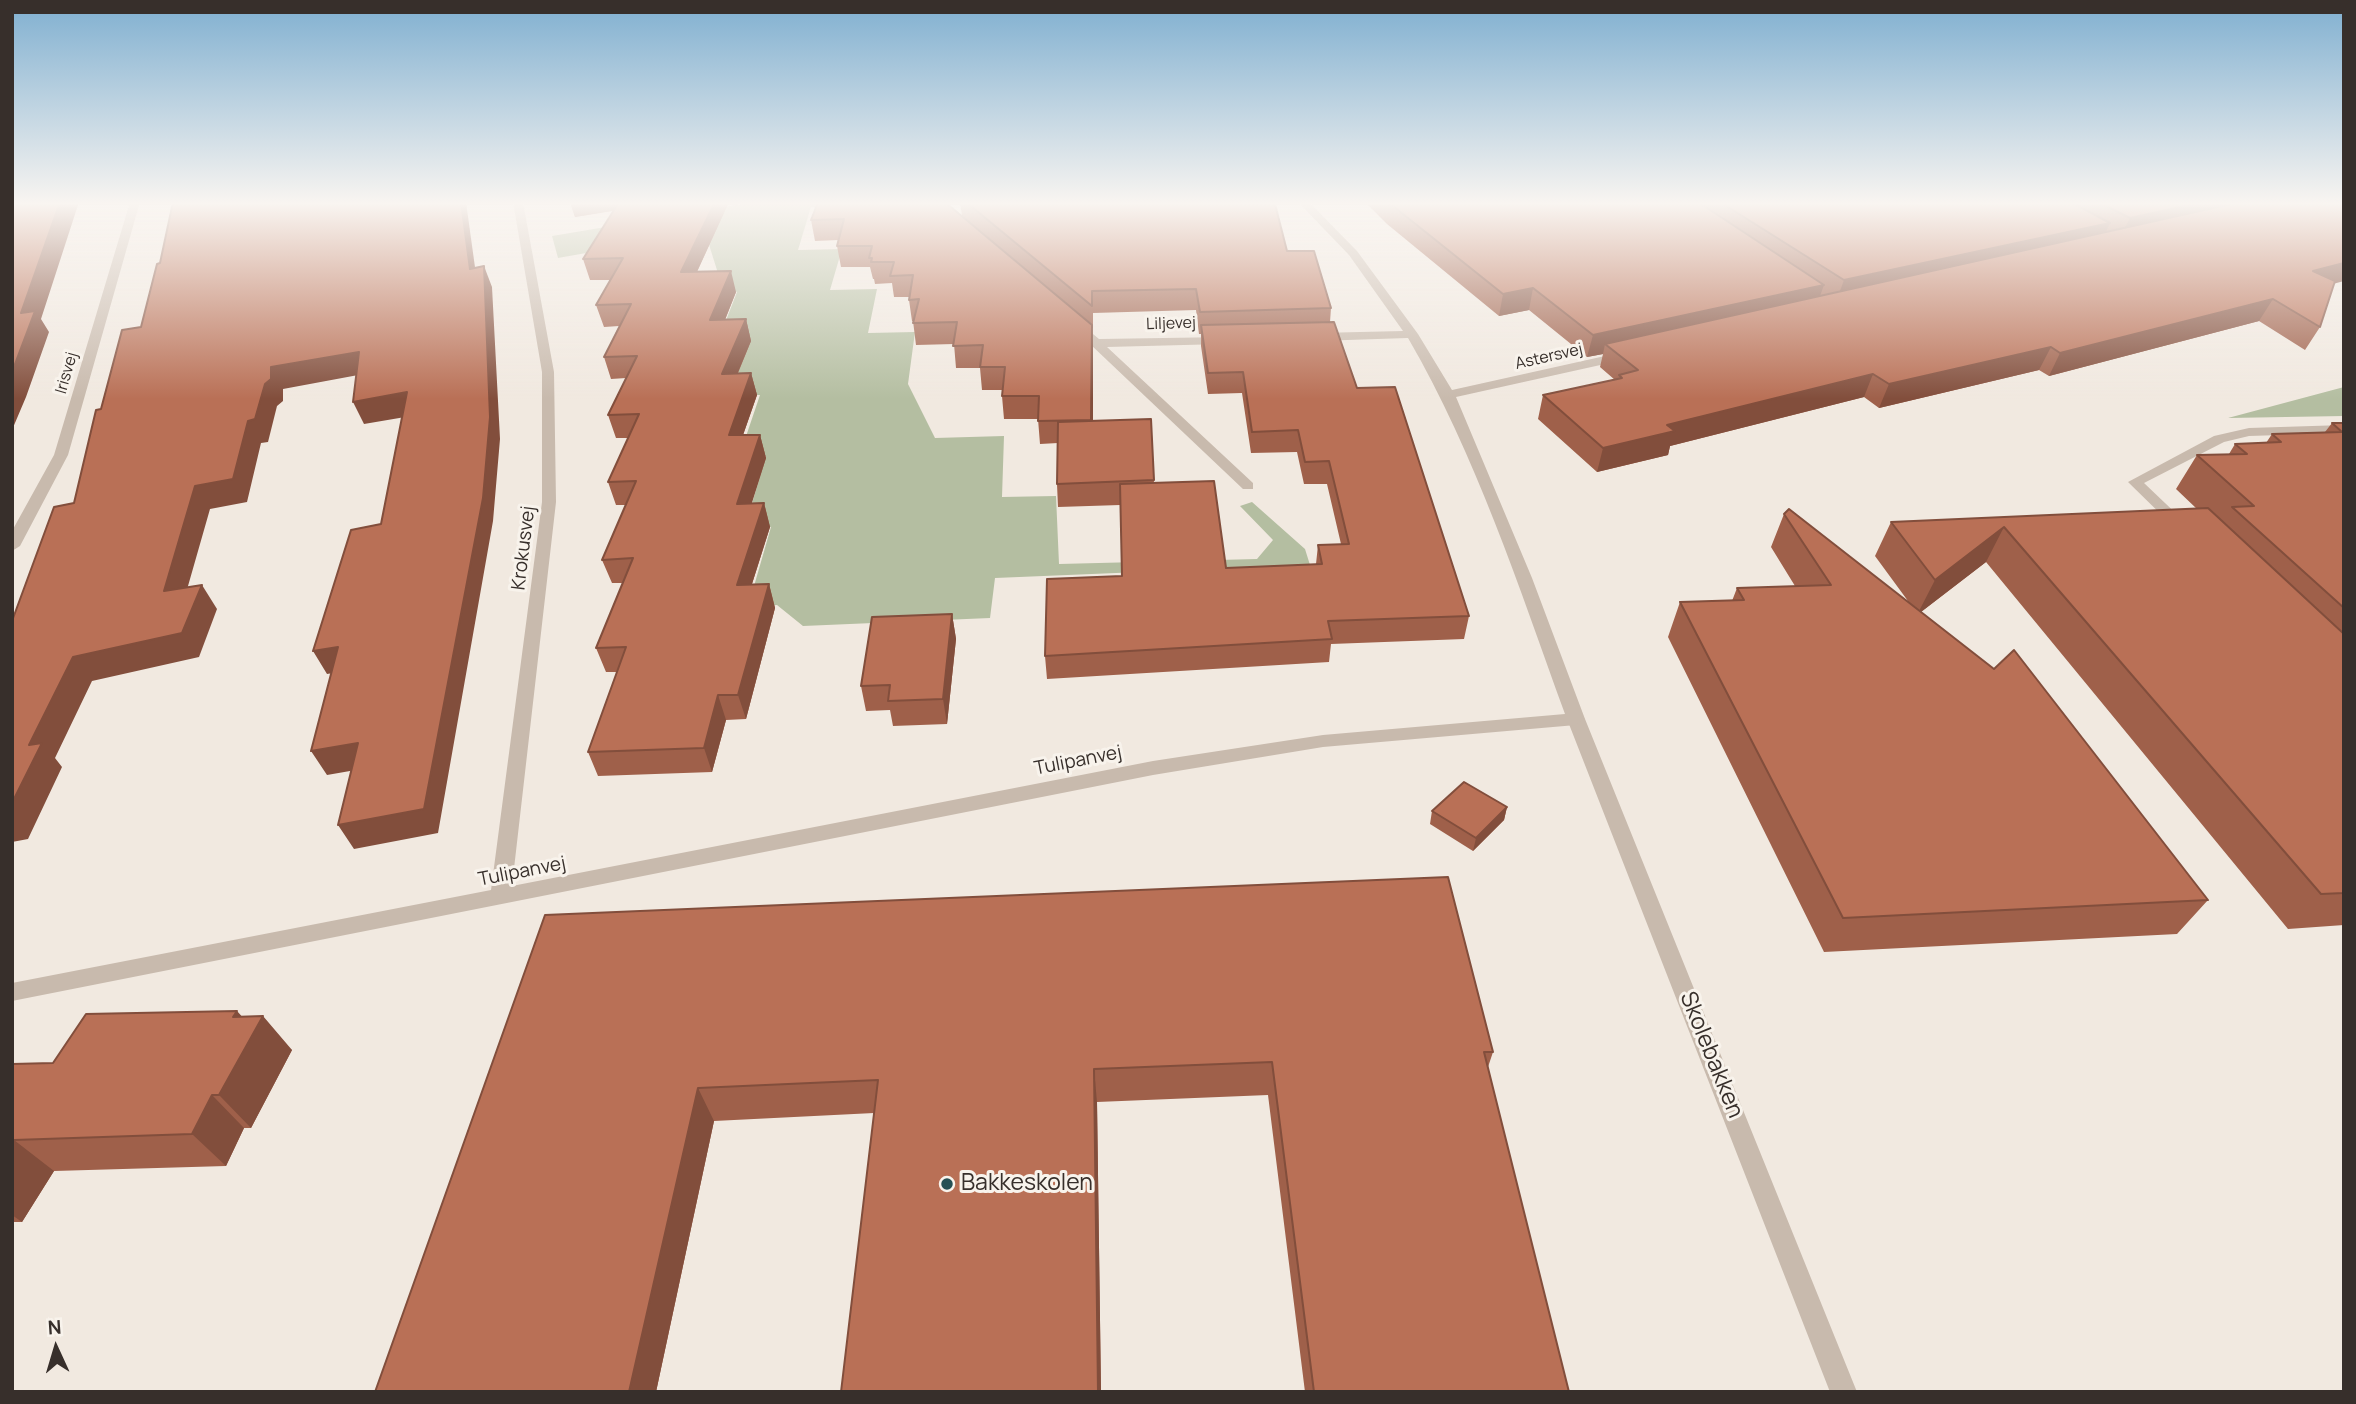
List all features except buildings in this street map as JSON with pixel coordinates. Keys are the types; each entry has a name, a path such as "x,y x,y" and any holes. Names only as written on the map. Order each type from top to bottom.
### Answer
{"street":[{"name":"Irisvej","path":"12,546 61,455 116,268"},
{"name":"Krokusvej","path":"500,898 549,502 548,372 530,268"},
{"path":"1364,268 1412,334 1448,395 1524,578 1576,719"},
{"path":"1068,317 1248,486"},
{"path":"1303,337 1412,334"},
{"name":"Liljevej","path":"1098,343 1235,339"},
{"name":"Astersvej","path":"1448,395 1634,354"},
{"path":"2194,539 2135,482 2219,439 2249,432 2344,429"},
{"name":"Tulipanvej","path":"12,992 1188,762 1323,741 1576,719"},
{"name":"Skolebakken","path":"1576,719 1844,1392"}],"green space":[{"path":"716,268 837,268 830,290 877,289 868,333 915,332 908,384 935,438 1004,436 1002,497 1056,496 1059,564 1257,559 1273,540 1240,506 1252,502 1305,549 1310,565 995,578 990,618 803,626 777,605 748,607 771,527 745,527 766,456 739,457 760,395 729,395 718,341 737,292 722,286"},
{"path":"2344,387 2344,416 2228,418"}],"place":[{"name":"Bakkeskolen","path":"947,1184"}]}
